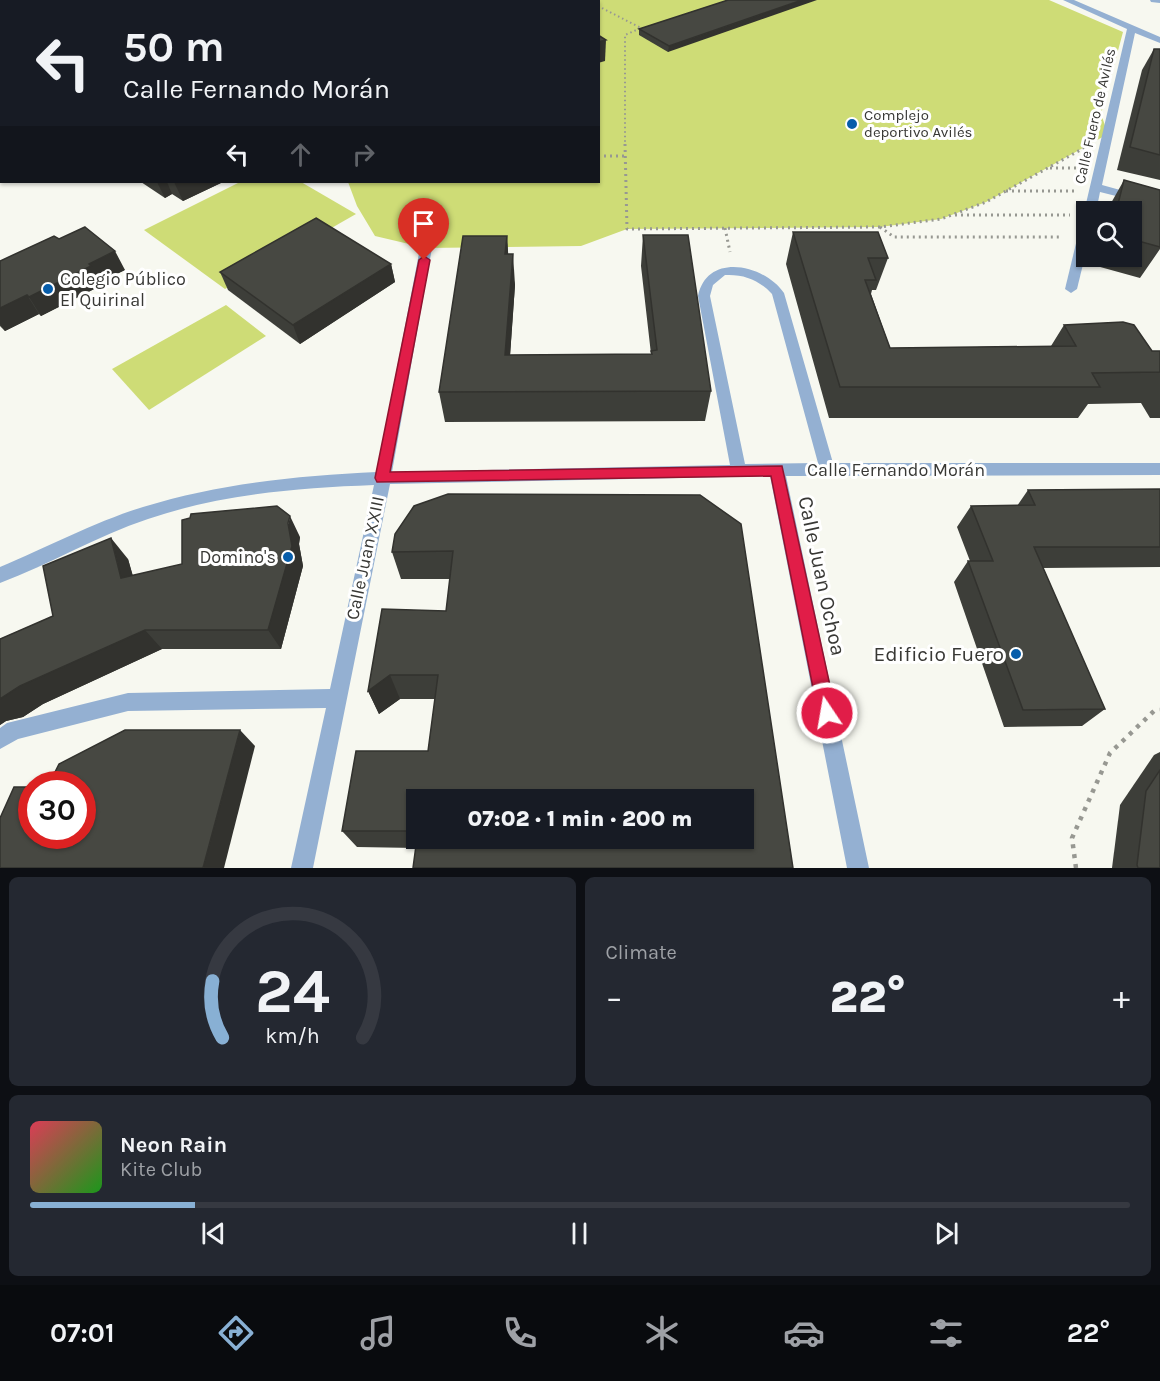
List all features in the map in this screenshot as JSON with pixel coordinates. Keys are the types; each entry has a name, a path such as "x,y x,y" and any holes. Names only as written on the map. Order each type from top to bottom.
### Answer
{"street":[{"name":"Calle Fuero de Avilés","path":"1067,0 1160,40"},
{"path":"1083,0 1092,10"},
{"path":"1154,0 1160,1"},
{"name":"Calle Fuero de Avilés","path":"1093,201 1132,28"},
{"path":"1096,189 1158,203"},
{"name":"Calle Juan XXIII","path":"302,868 382,478 426,248"},
{"path":"1071,289 1076,267"},
{"path":"739,471 704,296 704,287 710,279 734,271 762,276 778,293 827,469"},
{"name":"Calle Fernando Morán","path":"0,575 144,513 222,492 300,482 382,478 827,469 1160,469"},
{"name":"Calle Juan Ochoa","path":"777,470 858,868"},
{"path":"0,739 14,730 128,702 337,698"}],"path":[{"path":"600,7 641,28 625,35 627,229 880,227 950,215 1075,215"},
{"path":"600,10 605,9"},
{"path":"950,215 1005,191 1108,134"},
{"path":"600,156 626,156"},
{"path":"1048,168 1100,169"},
{"path":"1005,191 1096,189"},
{"path":"880,227 894,237 1076,232"},
{"path":"725,228 734,271"},
{"path":"1076,868 1072,838 1110,753 1154,711 1160,710"}],"green space":[{"name":"Complejo deportivo Avilés","path":"600,0 1049,0 1123,32 1101,114 1108,134 986,202 941,219 880,227 627,229 581,246 426,248 375,236 357,206 348,183 600,183"},
{"path":"238,183 303,183 356,214 225,289 144,230"},
{"path":"226,305 266,336 149,410 112,369"}],"building":[{"path":"728,0 802,0 669,46 639,29"},
{"path":"1154,49 1160,49 1160,155 1130,147"},
{"path":"1124,180 1160,190 1160,247 1142,242 1142,201 1119,201"},
{"path":"316,218 391,264 293,325 220,272"},
{"path":"85,227 115,251 89,264 91,266 29,297 27,295 0,308 0,261 54,236 59,239"},
{"path":"793,232 878,232 888,258 868,258 876,280 865,280 890,348 1076,346 1064,325 1123,322 1134,325 1152,351 1160,351 1160,372 1092,373 1100,387 840,387"},
{"path":"643,235 688,235 711,391 439,392 463,236 507,236 505,254 513,254 505,355 652,354 651,351 657,350"},
{"name":"Edificio Fuero","path":"1160,489 1160,547 1034,547 1105,709 1023,710 968,561 993,561 971,506 1035,505 1028,490"},
{"path":"448,494 700,495 741,524 793,868 413,868 416,849 754,849 754,789 406,789 406,831 342,831 356,751 428,751 438,675 390,675 368,691 382,609 446,611 453,551 392,552 395,534 414,506"},
{"path":"277,506 290,516 288,523 292,546 268,630 145,630 20,686 0,699 0,639 53,616 43,566 111,538 121,578 182,564 182,520 190,518 191,514"},
{"path":"125,730 240,730 203,868 0,868 0,818 14,787 18,787 18,849 96,849 96,771 56,771 59,764"},
{"path":"1160,770 1160,868 1138,868 1146,791"}],"place":[{"name":"Complejo deportivo Avilés","path":"852,124"},
{"name":"Colegio Público El Quirinal","path":"48,289"},
{"name":"Domino's","path":"288,557"},
{"name":"Edificio Fuero","path":"1016,654"}],"route":[{"path":"424,260 396,417 382,478 777,470 827,713"}]}
